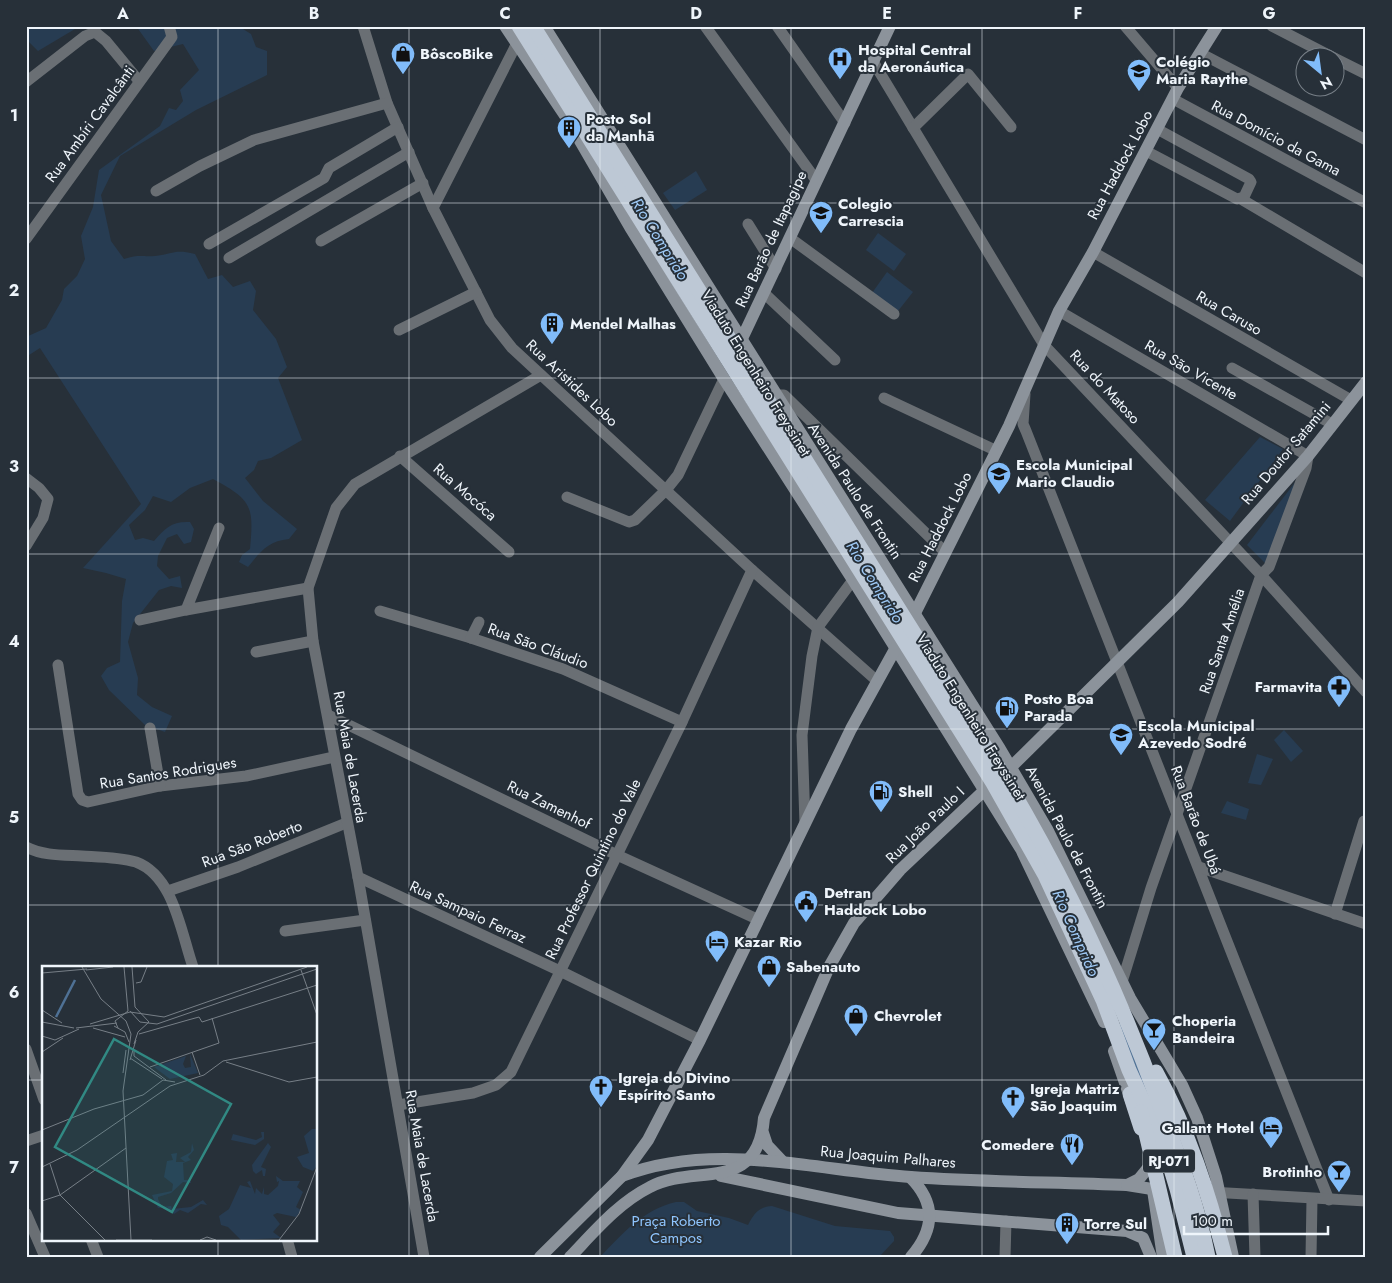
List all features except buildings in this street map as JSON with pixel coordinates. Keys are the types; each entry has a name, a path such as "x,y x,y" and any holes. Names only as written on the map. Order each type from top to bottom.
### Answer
{"highway":[{"name":"Viaduto Engenheiro Freyssinet","path":"519,26 1012,816 1045,875 1087,962 1129,1070 1165,1149 1194,1257"},
{"name":"Viaduto Engenheiro Freyssinet","path":"533,26 1030,819 1075,905 1140,1048 1185,1167 1202,1226 1208,1257"},
{"path":"1140,1048 1156,1071 1187,1133 1197,1158 1225,1257"},
{"path":"1129,1070 1151,1147 1175,1257"},
{"path":"1136,1095 1180,1257"}],"main road":[{"path":"505,26 568,120 630,227 984,790 1020,849 1105,1000 1136,1095 1163,1257"},
{"name":"Avenida Paulo de Frontin","path":"544,26 740,341 1011,768 1047,829 1130,998 1182,1085 1197,1118 1220,1192 1232,1257"},
{"name":"Rua Barão de Itapagipe","path":"725,378 740,341 776,269 816,180 890,26"},
{"name":"Rua Haddock Lobo","path":"540,1257 622,1176 648,1140 700,1040 876,680 914,615 997,451 1025,394 1058,311 1092,252 1175,93 1217,26"},
{"path":"568,120 593,104"},
{"path":"630,227 659,209"},
{"name":"Rua Doutor Satamini","path":"1231,544 1308,456 1366,382"},
{"name":"Rua João Paulo I","path":"747,1160 763,1133 764,1118 829,967 854,923 900,870 984,790 1011,768 1178,602 1231,544"},
{"path":"1020,849 1047,829"},
{"path":"1105,1000 1122,982"},
{"path":"1105,1000 1130,998"},
{"path":"1136,1095 1151,1093 1160,1086 1171,1066"},
{"name":"Avenida Paulo de Frontin","path":"1182,1085 1200,1192 1214,1257"},
{"path":"763,1133 766,1145 783,1162"},
{"path":"570,1257 612,1214 632,1197 652,1186 667,1180 716,1175 735,1169 747,1160"},
{"name":"Rua Joaquim Palhares","path":"622,1176 671,1161 747,1160 783,1162 910,1177 1127,1186 1152,1189"},
{"path":"1127,1186 1139,1178 1148,1168"},
{"path":"716,1175 768,1184 838,1202 898,1213 1127,1231 1142,1238 1151,1257"},
{"path":"910,1177 927,1198 930,1216 925,1235 911,1257"}],"street":[{"name":"Rua Ambíri Cavalcânti","path":"26,239 139,81 171,40 169,26"},
{"name":"Rua Aristides Lobo","path":"363,26 387,103 433,208 476,292 499,332 512,348 752,570 876,680"},
{"path":"433,208 516,45 544,26"},
{"path":"705,26 816,180"},
{"path":"777,26 845,122"},
{"path":"1124,26 1175,93"},
{"path":"1272,26 1315,48"},
{"path":"26,82 85,36 96,32 106,40 139,81"},
{"path":"1200,53 1366,140"},
{"name":"Rua do Matoso","path":"874,62 1044,345 1261,575 1366,692"},
{"path":"1344,63 1366,74"},
{"path":"913,128 963,76 968,74 1011,127"},
{"name":"Rua Domício da Gama","path":"1175,93 1366,203"},
{"path":"156,191 200,166 254,140 387,103"},
{"path":"209,244 324,178 329,168 398,127"},
{"path":"1157,129 1249,179 1250,182 1241,199"},
{"path":"1146,151 1237,199 1241,199 1366,273"},
{"path":"228,258 409,152"},
{"path":"321,240 422,183"},
{"path":"748,224 776,269"},
{"path":"790,238 894,314"},
{"name":"Rua Caruso","path":"1092,252 1352,400"},
{"path":"399,330 476,292"},
{"path":"764,293 835,360"},
{"name":"Rua São Vicente","path":"1058,311 1308,456"},
{"path":"1232,368 1332,424"},
{"name":"Rua Maia de Lacerda","path":"424,1257 358,877 313,641 308,588 336,508 346,493 360,480 541,375"},
{"name":"Rua Barão de Itapagipe","path":"567,497 632,522 666,490 678,475 725,378"},
{"name":"Rua Barão de Ubá","path":"1025,394 1023,424 1199,866 1277,1073 1329,1200"},
{"path":"774,395 784,395 946,552"},
{"path":"884,398 997,451"},
{"path":"1009,426 1023,424"},
{"name":"Rua Mocóca","path":"400,456 509,552"},
{"name":"Rua Santa Amélia","path":"1122,982 1151,888 1261,575 1269,567 1306,468 1308,456"},
{"path":"26,478 40,488 48,499 43,518 26,546"},
{"path":"186,610 219,528"},
{"name":"Rua Professor Quintino do Vale","path":"398,1105 473,1093 496,1085 511,1072 682,722 752,570"},
{"path":"805,824 802,735 807,682 818,627 853,580"},
{"path":"140,620 308,588"},
{"name":"Rua São Cláudio","path":"380,611 471,638 564,669 682,722"},
{"path":"471,638 479,622"},
{"path":"256,652 313,641"},
{"name":"Rua Santos Rodrigues","path":"58,665 78,794 82,800 88,802 160,786 246,776 334,757"},
{"name":"Rua Zamenhof","path":"328,715 617,855 757,920"},
{"path":"150,728 160,786"},
{"path":"1335,914 1364,821"},
{"name":"Rua São Roberto","path":"168,891 238,867 346,822"},
{"path":"1170,836 1176,833 1185,833"},
{"path":"26,847 45,854 119,858 138,863 155,875 168,891 193,966"},
{"path":"1199,866 1366,924"},
{"name":"Rua Sampaio Ferraz","path":"358,877 560,971 700,1040"},
{"path":"285,931 365,920"},
{"path":"26,1049 42,1087"},
{"path":"26,1142 42,1136"},
{"path":"1200,1192 1366,1202"},
{"path":"1253,1194 1255,1257"},
{"path":"1311,1257 1312,1199"},
{"path":"26,1213 46,1257"},
{"path":"1005,1257 1006,1221"},
{"path":"91,1240 98,1257"},
{"path":"286,1240 292,1257"}],"green space":[{"path":"26,26 80,26 38,51 26,39"},
{"path":"136,26 238,26 251,34 256,47 267,51 267,75 196,110 120,156 101,195 111,241 124,259 178,252 195,254 208,279 222,275 233,287 250,281 256,291 253,310 276,339 287,367 278,378 302,440 271,458 258,461 254,470 245,478 263,501 297,529 289,539 275,542 265,548 248,567 239,562 242,555 250,549 251,523 248,506 236,493 213,479 190,488 171,502 153,496 145,510 129,525 135,540 143,538 154,541 165,529 178,523 190,522 194,529 191,542 184,544 177,534 167,538 158,556 157,566 169,579 180,576 182,588 171,586 159,590 133,623 128,642 138,678 137,695 152,707 172,716 165,732 145,725 109,690 101,676 107,668 120,662 122,601 126,579 83,568 141,504 40,348 26,357 26,337 46,328 62,300 64,289 77,276 85,259 81,236 93,207 99,170 160,126 169,108 176,110 183,101 180,90 199,70 183,44 154,51"},
{"path":"696,171 707,190 675,210 663,193"},
{"path":"878,233 906,254 894,271 866,250"},
{"path":"887,272 913,292 898,311 872,293"},
{"path":"1260,437 1283,449 1230,521 1205,500"},
{"path":"1306,468 1269,567 1247,545"},
{"path":"1284,730 1303,751 1291,762 1274,740"},
{"path":"1257,754 1273,759 1261,785 1248,783"},
{"path":"1227,801 1249,809 1246,820 1221,813"},
{"name":"Praça Roberto Campos","path":"684,1202 697,1211 729,1218 748,1225 757,1212 772,1206 835,1226 890,1231 894,1241 879,1257 600,1257 625,1231 644,1216 664,1205"}],"waterway":[{"name":"Rio Comprido","path":"1122,1033 1148,1091"}],"place":[{"name":"BôscoBike","path":"403,75"},
{"name":"Hospital Central da Aeronáutica","path":"840,80"},
{"name":"Colégio Maria Raythe","path":"1139,92"},
{"name":"Posto Sol da Manhã","path":"569,149"},
{"name":"Colegio Carrescia","path":"821,234"},
{"name":"Mendel Malhas","path":"552,345"},
{"name":"Escola Municipal Mario Claudio","path":"999,495"},
{"name":"Farmavita","path":"1339,708"},
{"name":"Posto Boa Parada","path":"1007,729"},
{"name":"Escola Municipal Azevedo Sodré","path":"1121,756"},
{"name":"Shell","path":"881,813"},
{"name":"Detran Haddock Lobo","path":"806,923"},
{"name":"Kazar Rio","path":"717,963"},
{"name":"Sabenauto","path":"769,988"},
{"name":"Chevrolet","path":"856,1037"},
{"name":"Choperia Bandeira","path":"1154,1051"},
{"name":"Igreja do Divino Espírito Santo","path":"601,1108"},
{"name":"Igreja Matriz São Joaquim","path":"1013,1119"},
{"name":"Gallant Hotel","path":"1271,1149"},
{"name":"Comedere","path":"1072,1166"},
{"name":"Brotinho","path":"1339,1193"},
{"name":"Torre Sul","path":"1067,1245"}]}
